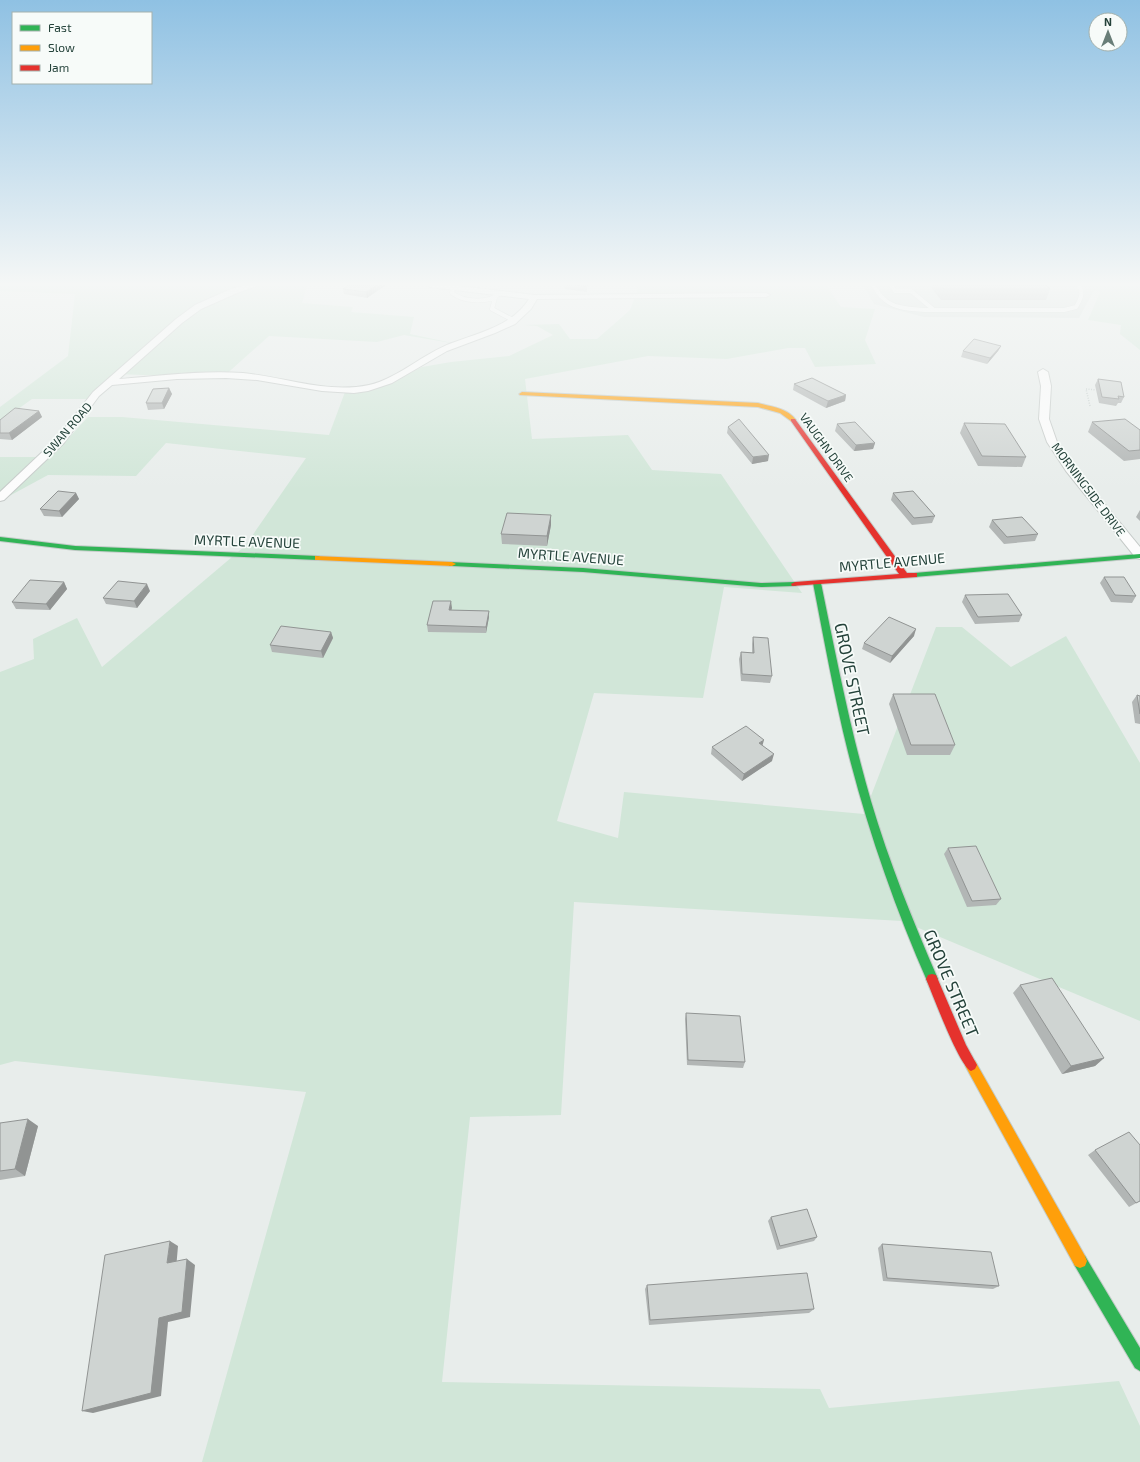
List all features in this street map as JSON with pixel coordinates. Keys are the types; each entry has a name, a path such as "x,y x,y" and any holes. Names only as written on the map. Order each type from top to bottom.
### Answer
{"street":[{"name":"SWAN ROAD","path":"0,498 60,441 96,394 112,382 144,353"},
{"path":"112,382 230,376 262,378 327,389 367,389 395,378 437,353"},
{"name":"MORNINGSIDE DRIVE","path":"1043,372 1046,386 1044,419 1052,442 1070,469 1140,555"},
{"name":"VAUGHN DRIVE","path":"522,394 758,405 780,410 791,417 904,575"},
{"name":"MYRTLE AVENUE","path":"0,540 75,548 271,557 356,559 575,570 761,585 817,583 1140,555"},
{"name":"GROVE STREET","path":"817,583 841,707 859,778 886,862 924,961 962,1049 1051,1211 1140,1363"}],"path":[{"path":"1090,406 1086,389 1096,390"}],"green space":[{"path":"68,353 250,353 222,378 117,374 89,399 32,399 0,422 0,407 68,356"},
{"path":"515,353 759,353 727,359 648,356 525,379 532,439 628,435 652,470 721,474 802,593 724,587 703,698 594,693 557,821 618,838 624,792 864,814 936,627 962,627 1011,667 1066,636 1140,763 1140,1021 902,921 574,902 561,1115 470,1117 442,1382 820,1389 829,1408 1119,1381 1140,1426 1140,1462 202,1462 306,1092 15,1061 0,1065 0,672 34,659 33,639 77,618 102,667 245,546 306,458 166,443 136,476 48,475 0,501 0,457 51,457 88,417 122,417 329,435 345,392 379,388 422,367 451,362 509,356"},
{"path":"808,353 871,353 876,364 815,367"}],"building":[{"path":"972,353 994,353 990,358"},
{"path":"812,378 846,395 828,401 794,384"},
{"path":"1098,379 1121,382 1124,397 1118,396 1119,399 1102,397"},
{"path":"169,388 162,403 146,403 153,389"},
{"path":"15,408 39,411 9,433 0,433 0,420"},
{"path":"739,419 769,455 753,457 728,427"},
{"path":"1125,419 1140,430 1140,450 1129,451 1092,422"},
{"path":"855,422 875,443 856,445 837,424"},
{"path":"964,423 1005,424 1026,457 982,456"},
{"path":"58,491 76,493 59,511 40,509"},
{"path":"913,491 935,516 914,518 893,493"},
{"path":"507,513 551,515 547,536 501,534"},
{"path":"1022,517 1038,534 1007,537 992,520"},
{"path":"1104,577 1124,577 1136,596 1115,595"},
{"path":"30,580 64,582 46,604 12,602"},
{"path":"118,581 147,584 134,601 103,598"},
{"path":"1008,594 1022,615 978,617 965,595"},
{"path":"433,601 451,601 449,610 489,611 486,627 427,625"},
{"path":"889,617 916,629 892,656 864,643"},
{"path":"281,626 331,632 321,651 270,645"},
{"path":"753,637 768,638 772,676 742,674 741,652 754,653"},
{"path":"893,694 935,694 955,745 911,745"},
{"path":"1137,695 1140,696 1140,714"},
{"path":"746,726 764,740 759,743 774,754 744,774 712,747"},
{"path":"976,846 1001,899 972,901 948,848"},
{"path":"1052,978 1104,1058 1071,1066 1020,985"},
{"path":"686,1013 740,1016 745,1062 688,1060"},
{"path":"28,1119 15,1169 0,1171 0,1123"},
{"path":"1129,1132 1140,1145 1140,1201 1136,1203 1095,1150"},
{"path":"807,1209 817,1237 780,1246 771,1217"},
{"path":"170,1241 167,1263 187,1259 182,1312 159,1318 151,1393 82,1411 105,1255"},
{"path":"882,1244 991,1252 999,1286 887,1278"},
{"path":"807,1273 814,1309 650,1320 647,1285"}],"traffic: fast":[{"path":"0,539 75,548 318,558"},
{"path":"914,575 1140,556"},
{"path":"452,564 583,570 761,585 795,584"},
{"path":"817,583 841,704 866,802 911,930 932,979"},
{"path":"1080,1261 1140,1363"}],"traffic: slow":[{"path":"522,394 758,405 782,412 793,420"},
{"path":"318,558 452,564"},
{"path":"971,1065 1080,1261"}],"traffic: jam":[{"path":"793,420 904,575"},
{"path":"795,584 914,575"},
{"path":"932,979 962,1049 971,1065"}]}
